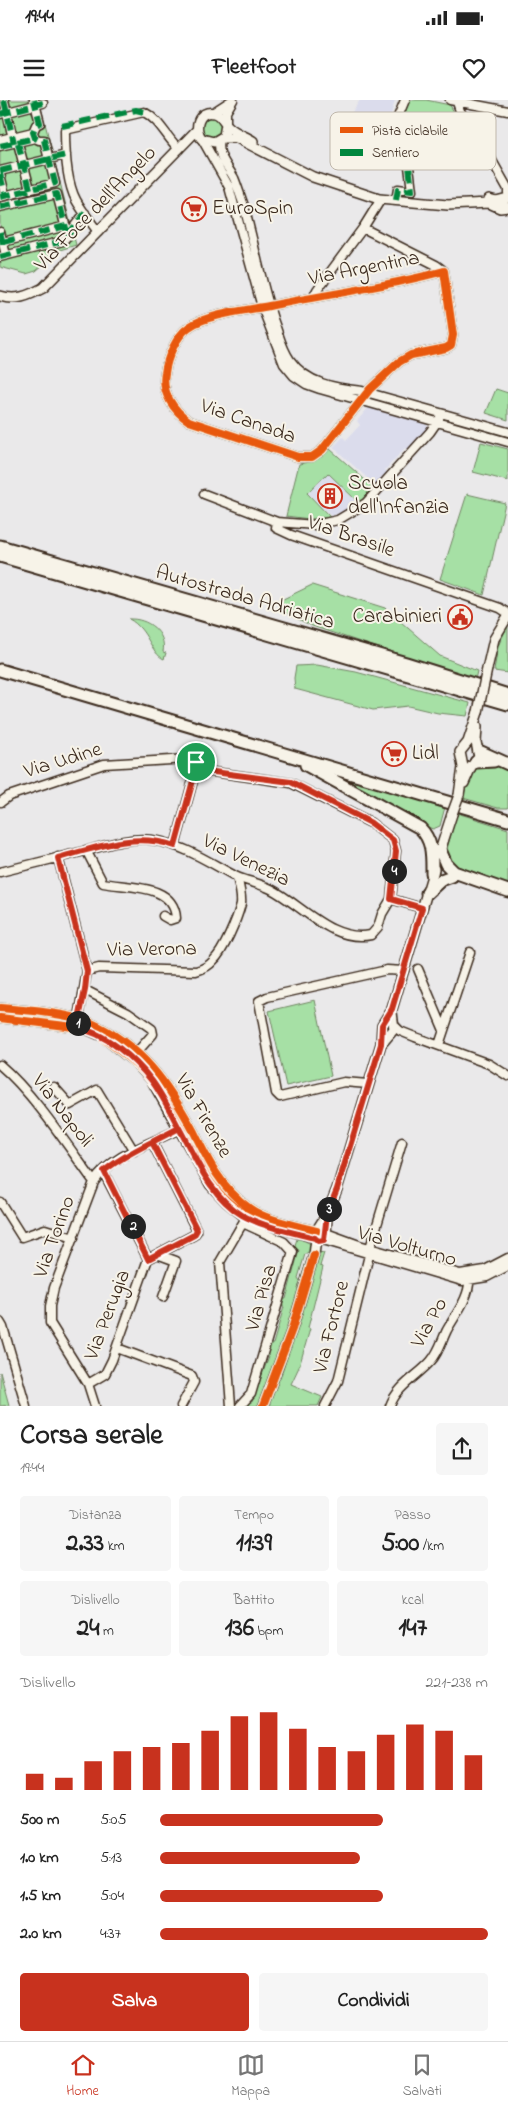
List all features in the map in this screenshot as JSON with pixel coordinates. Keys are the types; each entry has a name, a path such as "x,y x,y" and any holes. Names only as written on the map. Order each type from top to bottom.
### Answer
{"highway":[{"name":"Autostrada Adriatica","path":"0,546 406,663 508,695"},
{"name":"Autostrada Adriatica","path":"0,556 508,704"},
{"path":"2,672 34,686 44,683 496,816 508,822"},
{"path":"285,753 420,828 430,844 434,868 452,876 470,879 508,891"},
{"path":"476,756 503,763"},
{"path":"473,810 481,808 508,812"},
{"path":"440,850 450,869 470,879"},
{"path":"427,893 442,880 452,876"}],"main road":[{"path":"379,198 316,173 268,150 230,129 220,115 212,113 200,118 200,136 211,142 237,138 313,177 379,198 423,202 458,202 489,199 500,208 508,207"},
{"path":"221,139 225,134 226,124"},
{"name":"Via Foce dell'Angelo","path":"0,296 10,300 20,298 43,288 182,146 200,136"},
{"path":"496,204 508,198"},
{"path":"459,795 462,761 460,755 468,742 478,713 490,654 507,613"},
{"path":"264,1406 292,1329 381,1044 391,1028 392,1009 434,868 459,795 476,756 478,713"},
{"path":"464,747 469,745 476,756"},
{"path":"462,761 467,764 476,756"}],"street":[{"path":"4,100 4,113 24,165 30,189"},
{"path":"212,113 233,100"},
{"path":"226,124 226,112 233,100"},
{"path":"400,112 405,100"},
{"path":"453,101 471,102 508,111"},
{"path":"453,101 461,112"},
{"path":"4,113 38,103 40,123 36,125 34,135"},
{"path":"62,126 136,110 154,117 171,142 182,146"},
{"path":"98,232 76,199 70,186 65,130 144,112"},
{"path":"0,146 34,135"},
{"path":"34,135 39,140 44,140 49,159 55,183 3,196 0,173 24,165 49,159 66,155"},
{"path":"200,136 236,196"},
{"path":"221,139 218,149 234,178 236,196 266,306 284,364 294,376 306,384 441,413 508,432"},
{"path":"0,140 15,141"},
{"path":"496,168 508,189 508,193"},
{"path":"396,199 398,189 412,191 409,170"},
{"path":"22,191 24,202"},
{"path":"0,207 57,194 64,209 68,236"},
{"path":"314,296 363,228 379,198"},
{"path":"0,232 3,256 63,241 86,213"},
{"path":"2,242 66,226"},
{"path":"363,228 436,265 444,271"},
{"name":"Via Argentina","path":"266,306 314,296 404,282 444,271 453,335 450,345 404,358 365,397"},
{"name":"Via Canada","path":"266,306 201,320 184,331 167,360 164,379 168,397 180,415 189,421 305,458 322,450 365,397"},
{"path":"365,397 437,423 508,442"},
{"path":"277,522 315,525 338,520 352,512 366,502 437,423 441,413"},
{"name":"Via Brasile","path":"204,494 277,522 276,528 285,532 507,613"},
{"name":"Via Udine","path":"0,805 9,796 104,764 188,758 196,762"},
{"path":"196,762 206,771"},
{"path":"175,846 194,777 196,762"},
{"path":"194,777 206,771 291,782 371,823 393,840 396,851 391,899 422,908"},
{"name":"Via Venezia","path":"0,872 118,842 150,840 175,846 223,868 237,877 272,889 322,925 362,937 371,935 378,927 382,914 391,899"},
{"path":"86,850 103,883 134,885 155,891 168,900 176,918 170,920 163,916"},
{"path":"58,858 87,971 78,1024"},
{"name":"Via Verona","path":"87,971 99,968 196,971 207,967 215,960 223,948 240,904 241,895 237,877"},
{"path":"439,1045 443,1028 470,952"},
{"path":"418,969 443,1028"},
{"path":"368,1084 344,1082 280,1097 276,1093 259,1001 267,997 340,980 387,970 404,970"},
{"path":"85,990 128,1012 152,1028 153,1034 137,1052"},
{"name":"Via Firenze","path":"0,1008 78,1024 101,1036 135,1063 155,1086 210,1185 245,1220 320,1235"},
{"name":"Via Firenze","path":"0,1018 78,1024 88,1022 137,1052 158,1073 171,1091 219,1178 234,1196 257,1212 320,1235"},
{"path":"391,1028 489,1064 508,1076"},
{"name":"Via Napoli","path":"0,1065 10,1074 94,1182"},
{"path":"54,1087 70,1105 97,1090 134,1151"},
{"name":"Via Torino","path":"95,1406 88,1384 50,1323 50,1306 54,1288 94,1182 104,1171 121,1158 189,1123"},
{"path":"148,1259 194,1235 197,1230 152,1142"},
{"name":"Via Fortore","path":"325,1406 338,1382 370,1251 402,1142"},
{"name":"Via Perugia","path":"88,1384 105,1374 148,1259 104,1171"},
{"path":"0,1202 22,1237 45,1229 74,1238"},
{"name":"Via Pisa","path":"231,1406 220,1262 245,1220 284,1242 293,1252 251,1394 240,1406"},
{"name":"Via Volturno","path":"320,1235 453,1279 487,1277 508,1266"},
{"path":"157,1254 176,1261 163,1297"},
{"name":"Via Volturno","path":"469,1277 508,1258"},
{"name":"Via Po","path":"390,1406 399,1391 432,1360 457,1316 469,1277"},
{"path":"0,1322 26,1406"},
{"path":"116,1348 192,1376 194,1382 181,1406"},
{"path":"231,1406 236,1406"}],"shaded area":[{"path":"360,100 395,100 392,112 352,112"},
{"path":"369,407 426,423 429,429 409,451 405,448 385,470 388,473 376,486 333,447 343,437 346,440 360,425 357,421"},
{"path":"328,474 358,503 351,509 331,516 308,493"}],"green space":[{"path":"0,100 39,100 76,245 60,250 36,271 26,274 0,267"},
{"path":"410,100 426,100 450,105 454,112 405,112"},
{"path":"208,117 216,117 222,123 222,131 216,137 208,137 202,131 202,123"},
{"path":"496,389 508,393 508,420 486,413"},
{"path":"384,401 431,413 430,417 383,404"},
{"path":"454,420 508,435 508,439 453,424"},
{"path":"481,442 508,449 508,481 473,472"},
{"path":"330,449 373,487 359,503 328,473 307,493 330,517 310,519 286,516 299,464 316,460"},
{"path":"467,494 505,503 484,595 440,579"},
{"path":"312,585 385,608 440,656 477,671 475,680 312,626 280,610 277,602"},
{"path":"129,619 136,619 149,624 159,633 162,638 163,652 166,653 164,659 155,652 141,629"},
{"path":"508,625 508,673 494,671 498,646"},
{"path":"317,665 356,672 470,703 467,716 438,713 408,706 373,710 295,689 296,666"},
{"path":"499,765 508,769 508,808 498,808 463,798 470,773 474,767"},
{"path":"329,774 445,807 440,826 433,829 422,825"},
{"path":"457,813 508,829 508,885 452,867 446,852"},
{"path":"315,1000 331,1076 286,1086 269,1011"},
{"path":"299,1238 313,1245 292,1320 261,1406 245,1406 247,1401 252,1402 269,1356 265,1354 269,1344 273,1344 284,1307 279,1306 281,1298 286,1299 299,1250 294,1248","holes":["309,1253 300,1281 298,1278 305,1254"]},
{"path":"319,1252 324,1253 320,1266 323,1267 308,1328 310,1329 299,1367 291,1384 322,1397 318,1406 268,1406 283,1370"},
{"path":"0,1372 9,1405 0,1406"}],"marked path":[{"path":"4,100 14,143"},
{"path":"0,197 55,183 44,140 35,138 33,132 36,125 40,123 34,100"},
{"path":"0,114 43,103"},
{"path":"62,126 136,110 144,112"},
{"path":"0,146 35,138"},
{"path":"18,143 30,189"},
{"path":"0,171 66,155"},
{"path":"396,200 398,189 412,191 409,170"},
{"path":"0,174 5,195"},
{"path":"0,207 57,194 68,236"},
{"path":"0,257 63,241 85,213"},
{"path":"3,242 66,226"},
{"path":"0,232 4,248"}],"cycle path":[{"path":"444,271 453,335 451,345 446,348 411,355 399,362 370,389 322,450 312,457 298,457 189,421 178,412 170,401 164,380 170,354 184,331 196,323 227,313 379,286 444,271"},
{"path":"0,1008 46,1012 80,1019 108,1031 124,1042 139,1054 163,1082 184,1114 210,1164 223,1183 239,1200 264,1216 317,1231"},
{"path":"0,1018 82,1028"},
{"path":"103,1038 140,1068 151,1080 165,1100 196,1160 207,1178 221,1195 238,1210 260,1222"},
{"path":"263,1406 292,1329 314,1255"}],"place":[{"name":"EuroSpin","path":"194,209"},
{"name":"Scuola dell'Infanzia","path":"330,496"},
{"name":"Carabinieri","path":"460,617"},
{"name":"Lidl","path":"394,754"}],"route":[{"path":"196,762 194,777 175,846 158,841 128,840 58,858 87,971 77,1028 83,1028 101,1036 135,1063 151,1080 179,1128 152,1142 197,1230 194,1235 148,1259 104,1171 121,1158 179,1128 210,1185 242,1215 263,1224 315,1238 318,1241 324,1240 326,1236 327,1214 337,1189 381,1044 382,1025 392,1009 422,908 391,899 396,851 393,840 371,823 291,782 206,771 196,762"}]}
